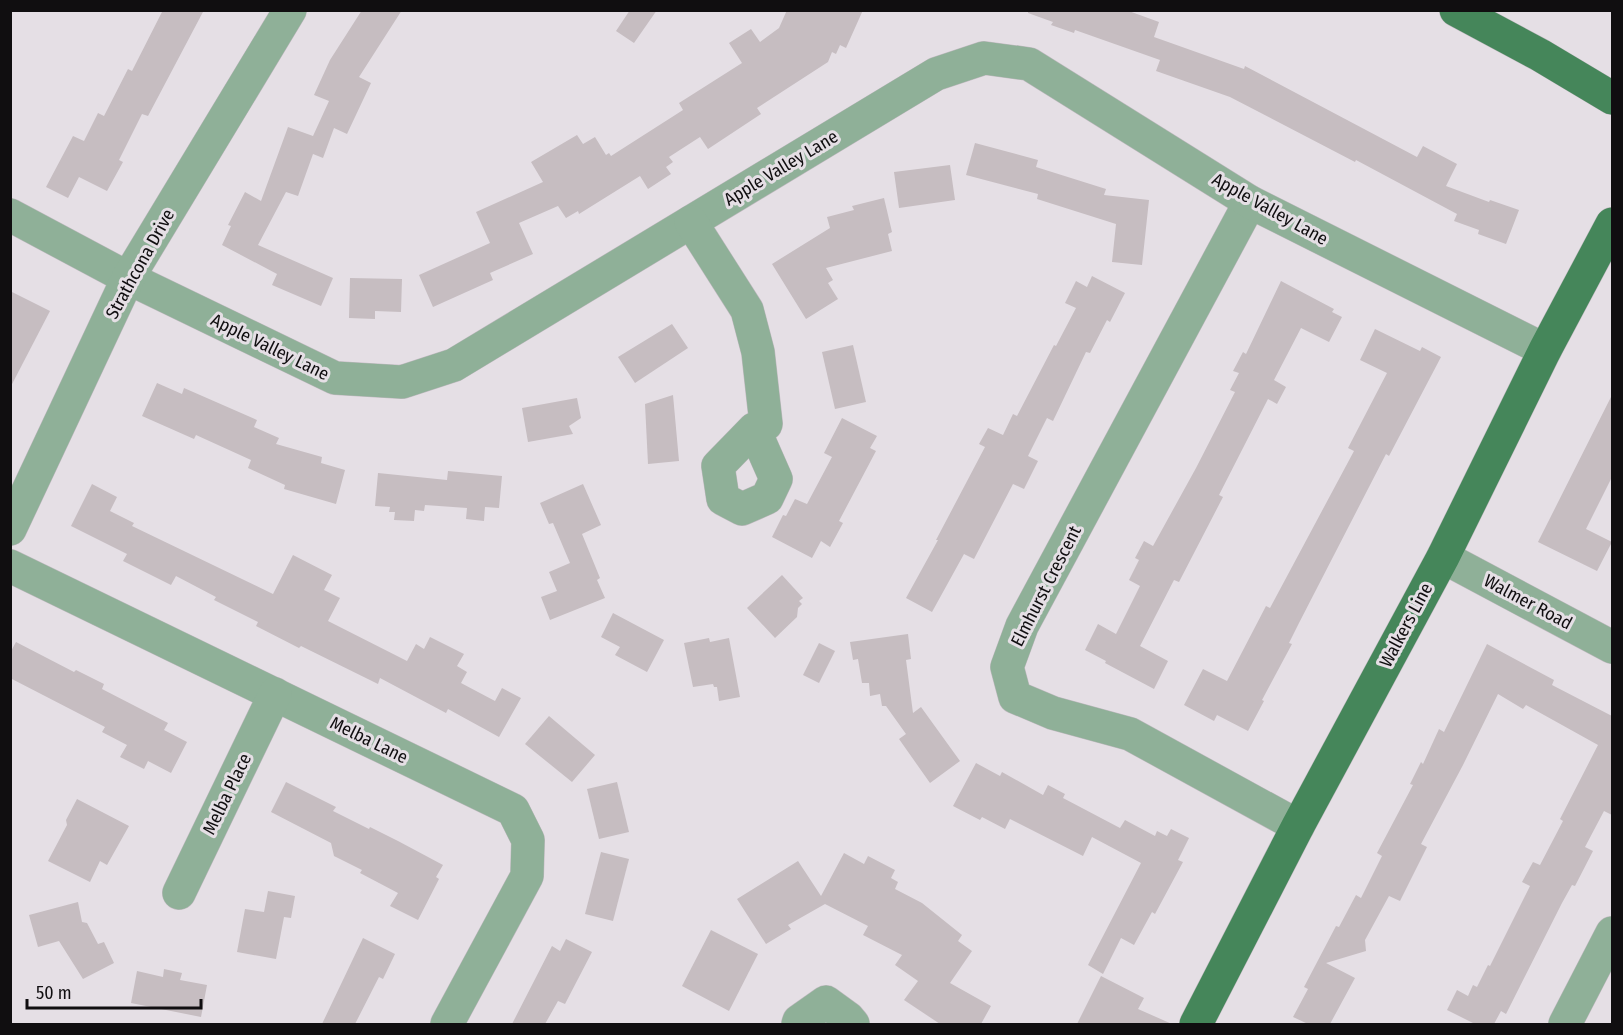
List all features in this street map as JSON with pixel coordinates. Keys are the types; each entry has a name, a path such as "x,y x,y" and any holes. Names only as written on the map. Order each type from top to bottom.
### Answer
{"main road":[{"path":"1456,10 1540,55 1612,98"},
{"name":"Walkers Line","path":"1196,1024 1298,826 1443,557 1545,350 1612,224"}],"street":[{"name":"Strathcona Drive","path":"10,529 128,278 290,10"},
{"name":"Apple Valley Lane","path":"10,215 128,278 335,378 402,382 454,365 936,74 984,58 1029,64 1250,202 1545,350"},
{"name":"Elmhurst Crescent","path":"1250,202 1022,627 1007,667 1015,698 1053,713 1130,734 1298,826"},
{"path":"691,222 747,310 759,352 766,424 754,429"},
{"name":"Walmer Road","path":"1443,557 1612,647"},
{"name":"Melba Lane","path":"10,566 513,810 528,840 526,876 447,1024"},
{"name":"Melba Place","path":"179,893 275,694"},
{"path":"1565,1024 1612,933"},
{"path":"798,1024 825,1002 853,1024"}],"building":[{"path":"163,10 204,10 148,116 142,114 119,160 123,162 107,191 79,177 68,198 46,187 73,136 84,141 98,113 104,116 128,69 132,71"},
{"path":"362,10 402,10 359,77 371,83 347,134 334,128 323,158 313,154 298,196 286,192 258,245 333,278 321,306 272,285 277,274 222,245 231,226 228,225 245,192 261,201 288,127 313,136 329,101 314,95 330,60"},
{"path":"630,10 657,10 634,43 616,31"},
{"path":"787,10 863,10 846,48 840,45 836,54 832,52 828,62 757,108 761,114 708,149 700,137 669,157 673,162 666,167 671,174 648,189 640,176 579,214 578,211 566,218 558,206 519,223 533,254 490,273 493,280 433,307 419,275 490,243 476,212 543,182 531,162 577,135 583,144 595,137 606,155 609,153 611,156 683,110 679,103 742,63 729,43 751,29 760,42 779,28"},
{"path":"1028,10 1126,10 1159,22 1154,37 1244,69 1245,66 1417,157 1423,146 1457,164 1446,186 1519,210 1506,244 1478,234 1479,230 1454,221 1457,214 1230,97 1156,71 1160,60 1075,30 1074,33 1051,25 1053,22 1028,13"},
{"path":"975,143 1038,160 1036,167 1106,189 1104,195 1149,200 1142,265 1112,262 1116,224 1037,199 1038,194 966,175"},
{"path":"950,165 955,200 899,208 894,172"},
{"path":"884,198 892,232 888,234 892,251 826,268 833,280 828,283 838,299 806,319 772,264 830,228 827,217 854,210 852,206"},
{"path":"1092,276 1125,293 1110,322 1107,320 1090,353 1086,352 1053,421 1047,418 1028,456 1038,461 1024,489 1013,484 974,559 964,554 932,612 906,598 985,447 979,444 988,428 1003,435 1013,414 1017,416 1076,308 1065,303 1076,281 1087,287"},
{"path":"350,278 402,279 401,312 375,311 375,319 349,318"},
{"path":"1281,281 1334,309 1332,312 1342,317 1329,342 1301,328 1274,380 1286,387 1277,404 1268,399 1219,495 1223,497 1179,582 1174,580 1140,646 1168,661 1154,689 1085,650 1098,624 1116,634 1140,586 1129,580 1139,560 1135,558 1144,541 1153,546 1196,468 1235,392 1230,390 1239,373 1233,371 1243,352 1246,354"},
{"path":"10,291 50,311 10,388"},
{"path":"672,324 688,348 635,383 618,357"},
{"path":"1375,329 1420,351 1422,347 1441,357 1389,456 1386,454 1289,643 1292,644 1248,731 1217,715 1214,721 1184,705 1203,669 1227,681 1266,606 1270,608 1354,451 1348,448 1387,373 1360,360"},
{"path":"853,345 866,402 835,409 822,352"},
{"path":"157,383 182,394 184,388 257,420 254,427 279,438 276,444 322,457 321,463 345,470 336,504 284,489 285,485 248,468 251,460 196,435 194,439 142,416"},
{"path":"673,395 679,461 648,464 645,404"},
{"path":"1612,395 1612,477 1586,529 1612,542 1597,571 1538,542"},
{"path":"577,398 581,418 569,426 573,434 528,442 522,408"},
{"path":"842,418 877,436 870,448 876,451 839,521 843,523 830,547 821,541 812,558 772,537 783,515 786,516 795,499 807,504 832,457 824,453"},
{"path":"448,471 502,476 499,508 485,507 484,521 466,519 467,508 425,505 424,511 415,510 414,521 394,520 395,512 389,512 390,507 375,506 378,473 447,480"},
{"path":"92,484 117,497 110,511 134,523 132,526 273,594 293,555 332,575 324,590 340,598 328,621 407,661 416,644 424,649 430,637 464,654 457,666 467,672 461,683 495,701 502,688 521,698 499,737 448,709 446,713 380,678 378,684 301,646 299,648 256,626 258,622 214,600 216,597 176,576 171,585 123,561 127,554 71,526"},
{"path":"583,484 601,525 582,534 600,578 597,580 605,598 550,620 541,597 557,591 549,572 570,563 553,523 549,524 540,503"},
{"path":"782,575 803,598 799,601 802,604 798,608 797,617 775,638 747,608"},
{"path":"613,613 664,640 647,672 615,655 620,647 601,637"},
{"path":"908,634 911,659 906,660 913,713 921,707 960,761 930,783 899,739 906,734 886,706 882,706 880,694 870,696 869,683 862,683 858,659 853,660 850,642"},
{"path":"709,638 710,642 729,638 740,697 719,701 717,687 713,684 693,687 684,643"},
{"path":"16,642 74,672 76,670 104,684 102,689 168,723 164,730 187,742 171,773 148,761 144,769 120,757 127,745 102,732 105,727 10,678 10,653"},
{"path":"819,643 835,651 819,683 803,675"},
{"path":"1487,644 1554,680 1552,685 1612,716 1612,815 1604,811 1585,847 1593,851 1575,886 1572,885 1562,903 1506,1014 1501,1011 1494,1024 1475,1024 1447,1010 1457,990 1468,996 1473,985 1477,987 1488,965 1490,966 1530,886 1522,882 1533,862 1540,865 1563,821 1560,819 1598,745 1526,705 1523,709 1498,694 1421,844 1427,847 1400,901 1389,896 1365,940 1366,951 1326,963 1355,978 1330,1024 1308,1024 1293,1017 1308,989 1304,987 1336,926 1339,927 1356,895 1361,898 1382,856 1377,853 1413,785 1410,784 1421,762 1423,764 1439,729 1444,732"},
{"path":"549,716 595,755 572,782 525,744"},
{"path":"976,763 1000,776 1002,772 1043,795 1048,785 1065,794 1063,798 1120,828 1125,820 1155,836 1157,831 1167,836 1171,829 1189,838 1178,860 1183,862 1155,914 1152,912 1134,945 1121,938 1103,974 1088,965 1141,863 1092,837 1083,856 1010,819 1005,829 982,817 980,820 953,806"},
{"path":"286,782 336,807 333,811 369,829 370,827 443,865 436,877 439,879 418,920 390,906 398,893 360,873 362,870 334,856 331,843 271,812"},
{"path":"617,782 629,832 599,839 587,789"},
{"path":"77,799 129,826 107,865 100,861 90,882 48,861 67,825 66,820"},
{"path":"601,852 629,859 613,921 585,914"},
{"path":"844,853 864,864 868,856 895,870 891,878 898,882 895,889 922,903 962,935 958,941 972,951 950,983 991,1006 981,1024 940,1024 904,1000 918,981 895,965 902,955 863,935 868,926 825,904 788,925 791,929 766,944 737,899 798,861 821,896"},
{"path":"268,891 295,896 291,918 284,917 276,959 237,952 245,909 264,912"},
{"path":"78,902 82,922 87,923 98,944 104,942 114,963 83,979 59,941 38,947 29,915"},
{"path":"711,930 758,954 729,1011 682,986"},
{"path":"363,938 395,954 383,979 379,977 355,1024 322,1024"},
{"path":"566,939 592,952 565,1004 558,1001 545,1024 512,1024 552,946 560,951"},
{"path":"164,969 182,973 180,980 207,985 201,1017 131,1003 137,971 163,977"},
{"path":"1101,976 1144,998 1138,1009 1172,1024 1077,1024"}]}
